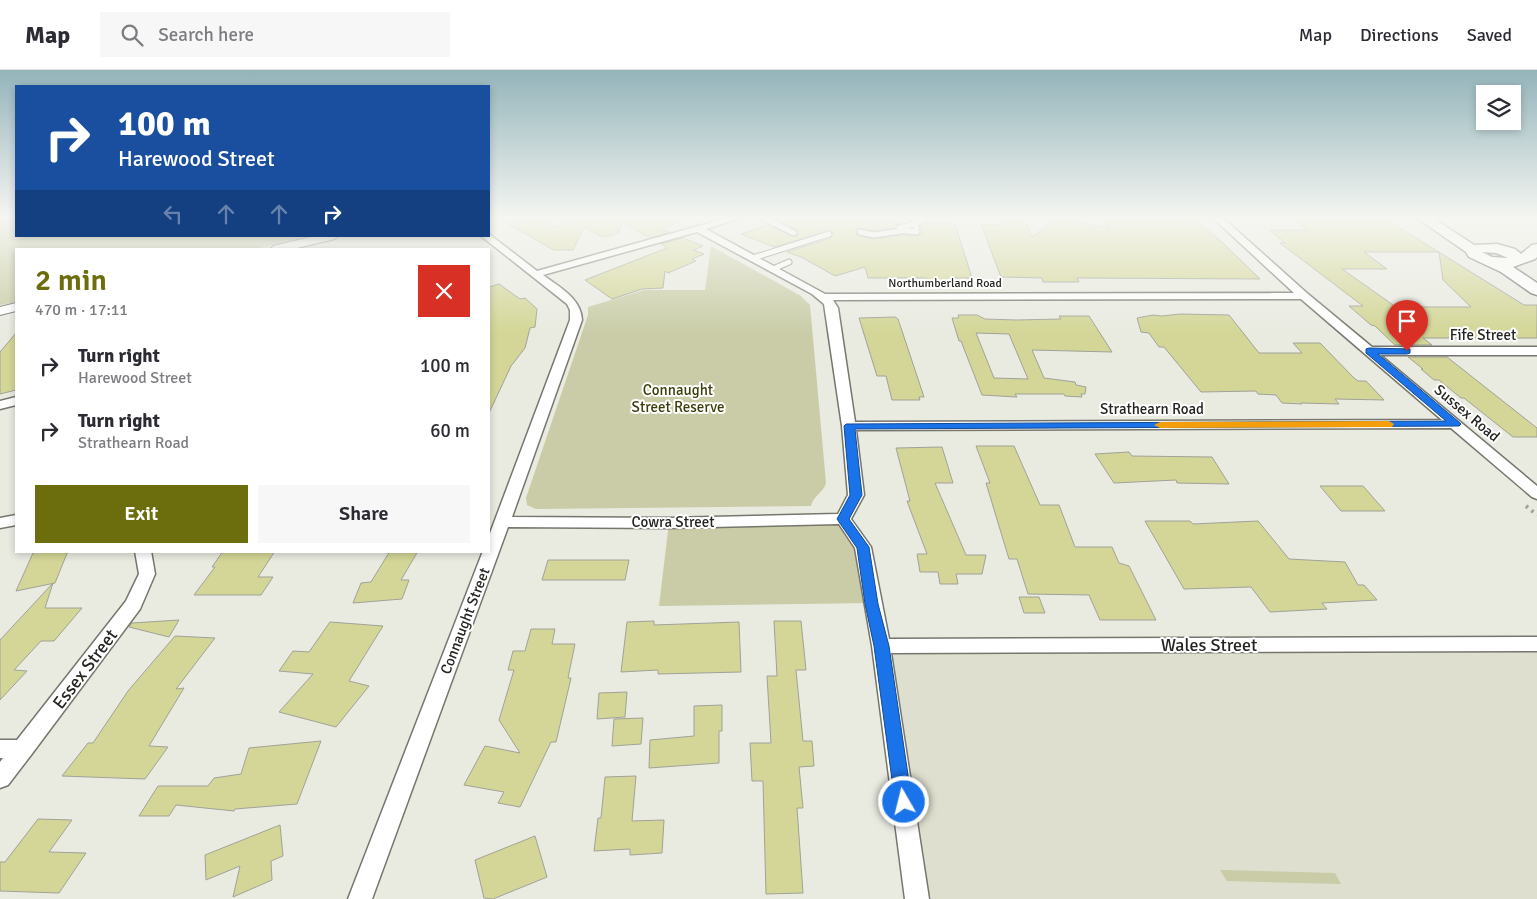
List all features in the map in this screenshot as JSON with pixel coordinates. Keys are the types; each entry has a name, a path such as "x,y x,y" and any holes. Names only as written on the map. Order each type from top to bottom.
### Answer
{"main road":[{"path":"1496,257 1537,290"},
{"path":"1501,257 1515,262 1528,257"},
{"path":"1515,262 1519,272 1537,284"}],"street":[{"name":"Connaught Street","path":"360,899 576,320 576,310 571,302 513,257"},
{"path":"536,274 597,257"},
{"name":"Sussex Road","path":"1261,257 1304,296 1537,494"},
{"path":"753,258 825,298 832,308 849,426 856,495 843,519 863,547 872,604 882,646 917,899"},
{"name":"Northumberland Road","path":"825,298 1304,296"},
{"path":"0,310 15,307"},
{"name":"Fife Street","path":"1369,351 1537,351"},
{"path":"0,405 15,400"},
{"name":"Strathearn Road","path":"849,426 1456,424"},
{"name":"Cowra Street","path":"502,522 669,523 843,519"},
{"path":"0,522 15,520"},
{"name":"Essex Street","path":"0,778 134,604 147,574 143,553"},
{"name":"Wales Street","path":"882,646 1537,644"},
{"path":"0,749 24,749"}],"lane":[{"path":"753,258 757,257"},
{"path":"773,268 789,262"}],"shaded area":[{"path":"881,646 1537,647 1537,899 917,899"}],"green space":[{"path":"0,257 15,257 15,302 0,305"},
{"name":"Connaught Street Reserve","path":"710,257 730,257 801,296 810,305 826,483 811,506 536,509 527,505 526,498 588,315 588,307 644,290 705,290"},
{"path":"843,519 863,547 872,603 659,606 669,523"},
{"path":"1220,870 1335,873 1341,884 1227,881"}],"building":[{"path":"645,257 698,257 692,259 696,261 668,273 665,271 663,288 642,289 612,299 585,280"},
{"path":"799,257 965,257 972,278 952,278 953,282 927,282 926,278 868,278 865,267 835,276"},
{"path":"993,257 1237,257 1260,279 1077,278 1079,282 1043,282 1042,278 1001,277"},
{"path":"1298,257 1370,257 1387,269 1342,269 1396,307 1471,307 1443,280 1440,257 1447,257 1524,305 1537,305 1537,338 1423,338 1432,345 1395,345 1375,326 1371,325 1349,306 1363,306"},
{"path":"499,284 520,299 525,298 537,309 535,327 530,328 525,348 511,366 490,411 490,287"},
{"path":"958,315 977,315 985,319 1016,320 1061,319 1059,316 1089,316 1112,352 1032,350 1044,378 1075,382 1076,385 1086,387 1085,394 1081,394 1082,397 1065,396 1064,394 1015,394 1017,397 982,395 961,341 959,341 952,318 959,318","holes":["976,333 1009,334 1028,379 994,378"]},
{"path":"1153,315 1229,315 1259,353 1302,353 1293,343 1320,343 1354,378 1358,381 1366,381 1384,400 1335,399 1339,404 1302,404 1282,403 1276,395 1258,394 1256,391 1201,392 1164,347 1159,347 1149,333 1141,332 1137,318"},
{"path":"895,317 898,319 924,397 919,397 920,400 892,400 886,376 877,376 859,318"},
{"path":"15,334 15,390 0,394 0,352"},
{"path":"1408,357 1447,357 1537,428 1537,437 1513,437 1464,398 1461,398 1439,380 1434,380"},
{"path":"976,446 1014,446 1040,505 1059,505 1075,547 1112,547 1119,563 1129,566 1156,620 1100,620 1089,595 1028,594 1017,559 1009,559 986,483 990,483"},
{"path":"942,447 953,483 935,483 966,555 986,555 982,574 956,574 958,584 940,584 938,572 920,572 917,554 927,554 907,501 910,501 896,448"},
{"path":"1129,452 1132,456 1212,457 1229,484 1177,483 1176,480 1114,483 1095,454"},
{"path":"1320,486 1363,486 1385,511 1341,511"},
{"path":"1145,521 1190,521 1193,524 1258,521 1289,559 1345,562 1358,585 1364,585 1377,600 1322,603 1327,609 1270,612 1251,587 1184,589"},
{"path":"33,553 67,553 55,583 16,591"},
{"path":"222,553 274,553 258,577 273,577 261,595 194,595 215,567 212,567"},
{"path":"389,553 417,553 401,580 409,580 402,599 353,603 361,583 371,582"},
{"path":"548,560 629,560 625,580 542,580"},
{"path":"53,583 45,608 82,608 54,641 41,641 14,670 27,671 0,700 0,640"},
{"path":"1019,597 1039,597 1045,613 1024,613"},
{"path":"179,620 169,637 129,627 132,623"},
{"path":"654,621 654,625 739,622 741,672 658,674 658,670 621,672 627,622"},
{"path":"774,621 801,621 806,670 796,670 803,741 812,741 814,766 799,767 803,808 797,808 803,893 766,894 763,781 752,781 750,743 771,743 767,676 777,676"},
{"path":"330,622 383,626 349,681 369,686 336,727 279,712 313,674 279,671 293,651 309,652"},
{"path":"531,629 555,629 552,644 575,644 568,678 571,678 556,742 551,742 520,807 498,803 504,792 464,785 485,746 520,753 499,720 514,670 508,670 513,651 525,651"},
{"path":"175,636 215,638 176,689 184,688 149,746 168,747 145,779 62,776 88,743 93,743 128,691"},
{"path":"627,692 625,717 597,719 599,693"},
{"path":"722,705 722,731 719,731 719,763 649,768 650,740 694,736 694,706"},
{"path":"643,718 641,744 612,746 614,719"},
{"path":"321,741 297,804 235,809 234,811 176,805 169,816 139,816 158,786 208,786 214,778 241,774 249,748"},
{"path":"636,776 632,821 664,820 662,853 630,855 630,849 594,851 598,818 601,818 605,777"},
{"path":"38,819 72,820 49,852 86,853 59,893 0,891 0,862 5,862"},
{"path":"280,825 283,856 271,861 272,880 233,897 240,866 206,880 205,855"},
{"path":"535,836 547,877 493,899 484,898 475,860"}],"slow traffic":[{"path":"1160,425 1389,424"}],"route":[{"path":"904,802 882,646 872,604 863,547 843,519 856,495 849,426 1456,424 1369,351 1407,351"}]}
